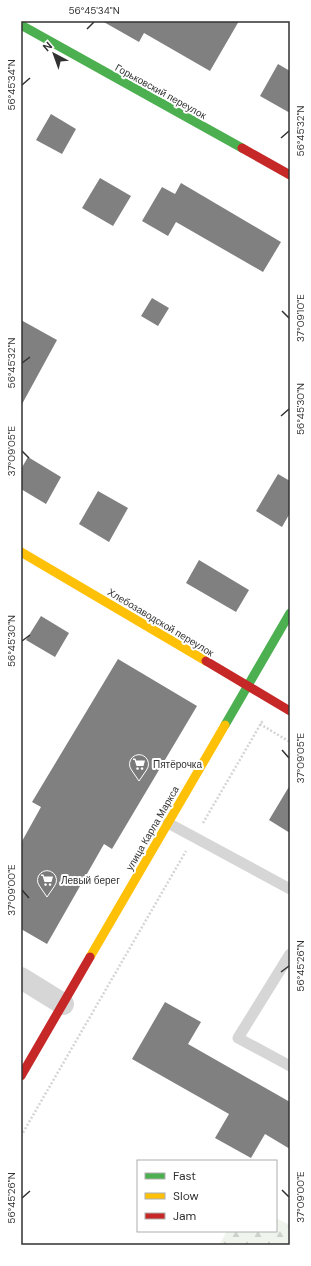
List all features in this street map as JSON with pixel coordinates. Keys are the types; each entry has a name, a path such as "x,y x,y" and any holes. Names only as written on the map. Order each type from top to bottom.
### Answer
{"street":[{"name":"Горьковский переулок","path":"21,25 290,175"},
{"name":"Хлебозаводской переулок","path":"21,552 290,711"},
{"name":"улица Карла Маркса","path":"21,1076 290,612"},
{"path":"21,978 63,1004"}],"lane":[{"path":"168,823 290,889"},
{"path":"290,954 238,1038 290,1066"}],"path":[{"path":"21,1136 274,702"},
{"path":"260,724 290,742"}],"green space":[{"path":"277,1218 290,1225 290,1245 219,1245 226,1232 277,1232"}],"building":[{"path":"102,21 239,21 210,71 144,33 139,42"},
{"path":"278,64 290,71 290,113 260,96"},
{"path":"51,114 76,129 62,154 36,140"},
{"path":"100,178 131,196 113,226 82,208"},
{"path":"181,183 281,242 263,272 176,222 168,236 142,221 162,187 175,194"},
{"path":"152,298 169,308 158,326 141,316"},
{"path":"21,320 57,340 21,406"},
{"path":"28,457 61,477 46,504 21,489 21,469"},
{"path":"278,474 290,481 290,513 282,527 256,511"},
{"path":"98,491 128,508 109,542 79,524"},
{"path":"199,560 249,590 236,612 186,583"},
{"path":"41,616 69,633 55,657 26,640"},
{"path":"118,659 197,706 112,849 104,844 47,944 21,929 21,843 41,807 32,802"},
{"path":"290,785 290,833 269,820"},
{"path":"165,1002 201,1022 188,1044 290,1102 290,1149 265,1134 251,1158 215,1138 229,1114 132,1059"}],"traffic: fast":[{"path":"21,25 242,148"},
{"path":"225,725 290,613"}],"traffic: slow":[{"path":"21,552 206,661"},
{"path":"90,957 225,725"}],"traffic: jam":[{"path":"242,148 290,175"},
{"path":"206,661 290,711"},
{"path":"21,1076 90,957"}],"place":[{"name":"Пятёрочка","path":"139,781"},
{"name":"Левый берег","path":"47,897"}]}
